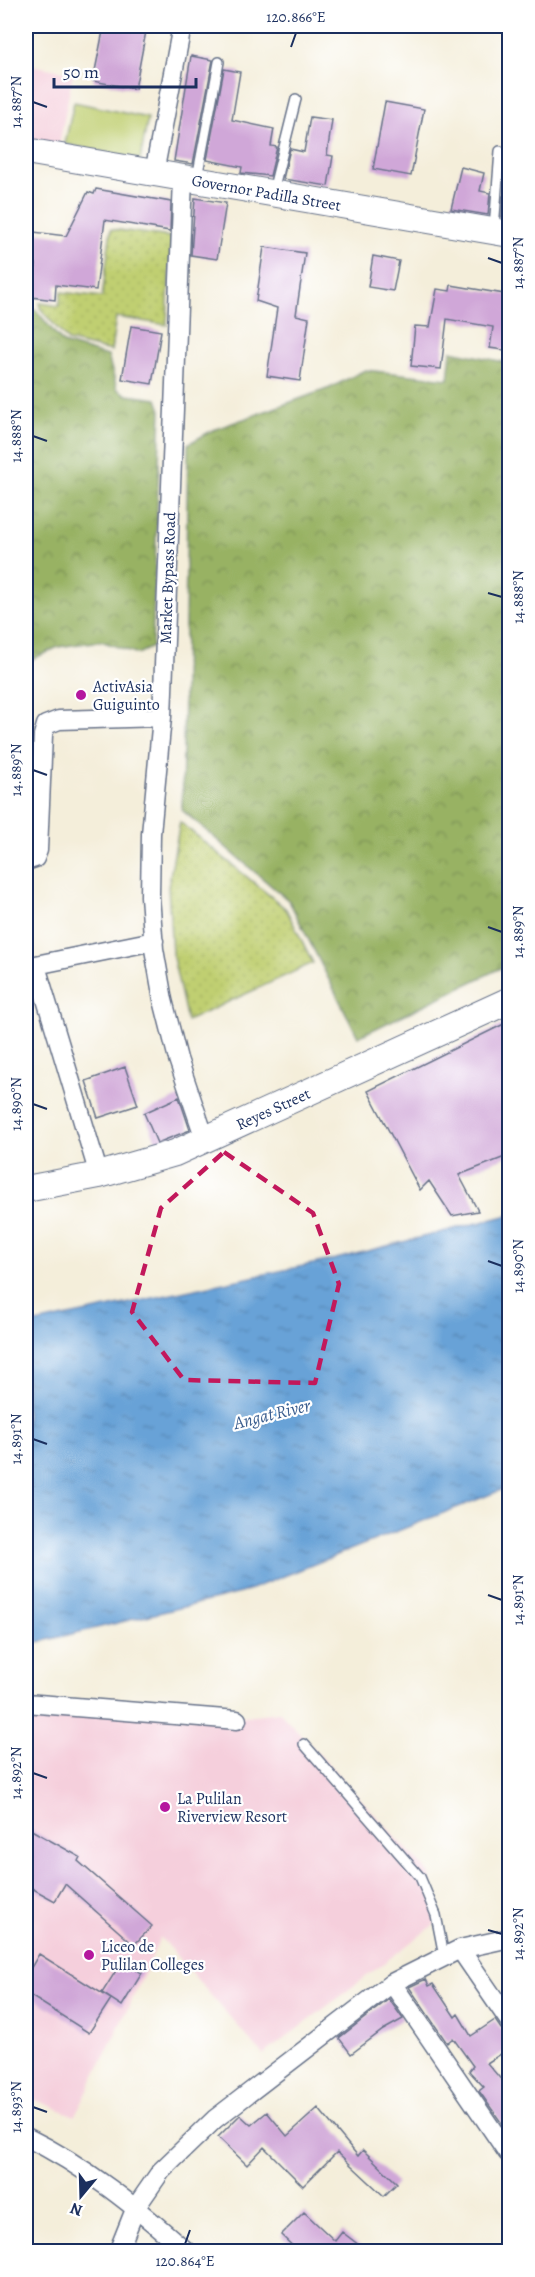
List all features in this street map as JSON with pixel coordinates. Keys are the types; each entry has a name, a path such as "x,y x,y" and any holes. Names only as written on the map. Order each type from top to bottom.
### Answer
{"street":[{"path":"154,173 182,26"},
{"name":"Governor Padilla Street","path":"26,150 502,232"},
{"name":"Market Bypass Road","path":"190,179 162,717 151,834 150,896 153,941 178,1059 205,1139"},
{"path":"26,861 35,858 38,850 42,735 46,725 59,720 162,717"},
{"path":"99,1175 31,966 153,941"},
{"name":"Reyes Street","path":"26,1189 99,1175 175,1153 510,1000"},
{"path":"26,1703 237,1720"},
{"path":"118,2252 136,2207 161,2171 214,2119 392,1983 452,1952 510,1938"},
{"path":"452,1952 510,2022"},
{"path":"392,1983 508,2153"},
{"path":"26,2137 79,2166 136,2207 188,2252"}],"lane":[{"path":"190,179 219,62"},
{"path":"272,194 296,99"},
{"path":"500,151 502,232"},
{"path":"304,1744 420,1877 452,1952"}],"highlighted area":[{"path":"224,1152 313,1213 339,1284 315,1383 184,1380 132,1312 161,1208"}],"shaded area":[{"path":"26,64 73,73 58,151 26,144"},
{"path":"26,1705 219,1719 280,1712 430,1874 435,1924 263,2055 160,1937 145,1973 75,2116 26,2096"}],"green space":[{"path":"74,102 148,118 140,160 65,144"},
{"path":"111,229 171,237 167,325 116,317 111,351 68,341 40,308 40,303 59,306 61,292 102,297"},
{"path":"26,306 37,311 63,343 108,356 117,389 127,395 157,399 161,410 152,647 138,654 101,641 58,647 29,661 26,660"},
{"path":"451,351 509,363 509,964 358,1037 289,901 182,810 188,444 213,430 330,388 365,370 448,379"},
{"path":"180,822 286,909 313,963 187,1021 172,953 168,887"}],"water":[{"name":"Angat River","path":"509,1215 509,1487 241,1593 26,1645 26,1325 336,1259"}],"building":[{"path":"104,26 147,26 135,89 93,81"},
{"path":"191,56 213,60 193,164 174,161"},
{"path":"224,69 240,72 232,120 274,129 271,146 277,147 270,176 241,173 242,167 207,160"},
{"path":"385,102 424,109 411,176 373,169"},
{"path":"310,117 332,120 327,155 333,156 328,186 283,179 290,149 304,152"},
{"path":"461,167 484,173 480,191 490,193 488,215 451,209"},
{"path":"96,189 171,202 170,231 105,220 96,290 56,285 55,300 31,297 36,264 26,262 26,231 66,236 88,192 94,194"},
{"path":"503,196 510,197 510,219 502,217"},
{"path":"195,198 226,203 217,259 191,255"},
{"path":"264,247 305,253 296,315 309,318 300,381 267,376 277,308 256,301"},
{"path":"373,256 399,261 393,291 368,287"},
{"path":"451,285 510,295 510,351 490,348 493,327 447,319 441,369 411,366 415,326 430,327 437,289 450,291"},
{"path":"131,326 161,331 152,384 122,379"},
{"path":"510,1021 510,1155 459,1175 478,1211 452,1216 429,1181 420,1190 368,1091"},
{"path":"125,1067 138,1105 98,1118 86,1081"},
{"path":"179,1097 190,1130 157,1143 144,1113"},
{"path":"26,1827 80,1857 78,1861 152,1926 134,1945 65,1884 55,1901 26,1885"},
{"path":"39,1954 111,1999 89,2033 26,1993 26,1976"},
{"path":"122,1961 142,1973 122,2006 102,1993"},
{"path":"426,1979 429,1986 433,1984 455,2017 458,2014 471,2036 495,2020 501,2029 510,2033 510,2048 487,2063 510,2090 510,2135 479,2091 484,2087 469,2071 473,2066 453,2038 447,2043 409,1987"},
{"path":"389,1999 403,2019 383,2030 351,2054 339,2038"},
{"path":"318,2108 358,2156 363,2150 397,2183 384,2196 337,2152 303,2186 264,2147 247,2165 218,2137 240,2115 251,2125 267,2112 287,2136"},
{"path":"304,2212 335,2241 342,2232 368,2252 299,2252 281,2235"}],"place":[{"name":"ActivAsia Guiguinto","path":"81,695"},
{"name":"La Pulilan Riverview Resort","path":"165,1807"},
{"name":"Liceo de Pulilan Colleges","path":"89,1955"}]}
